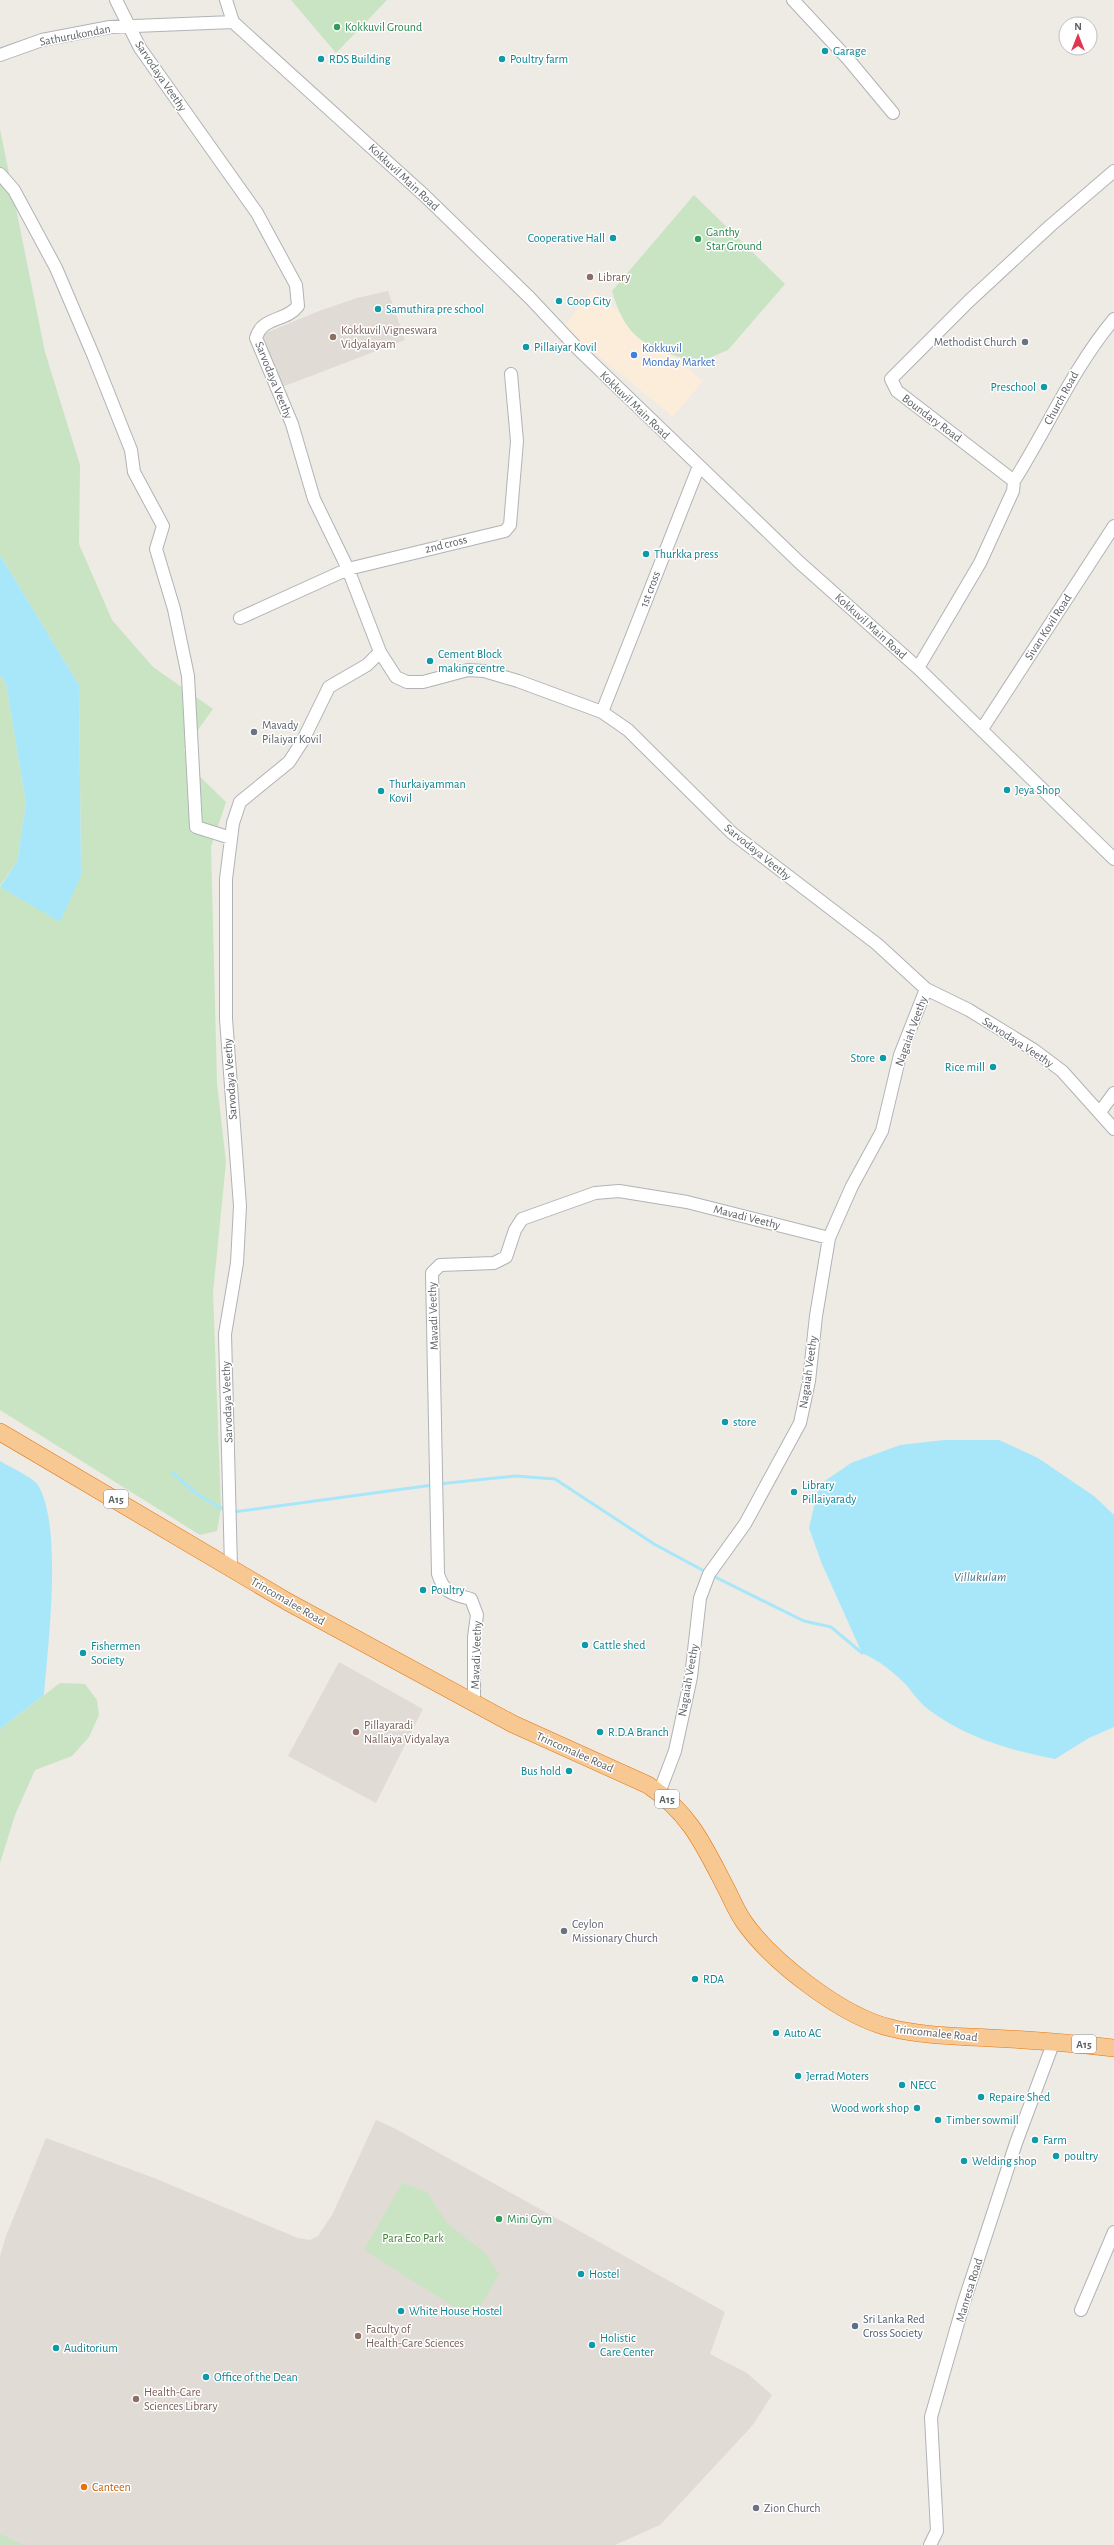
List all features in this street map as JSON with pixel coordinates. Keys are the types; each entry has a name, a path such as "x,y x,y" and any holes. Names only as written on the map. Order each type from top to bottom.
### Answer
{"highway":[{"name":"Trincomalee Road","path":"0,1432 288,1602 474,1704 551,1742 648,1785 659,1792 679,1809 700,1838 744,1922 800,1980 850,2011 890,2028 938,2035 1054,2041 1114,2048"}],"street":[{"name":"Sarvodaya Veethy","path":"116,0 140,48 257,213 296,285 298,306 292,313 267,322 258,331 256,338 292,424 314,499 348,569 380,652 396,677 407,682 423,682 468,670 484,671 518,680 602,712 628,730 732,833 877,944 926,989 969,1010 1034,1050 1062,1071 1114,1129"},
{"path":"128,25 233,22 226,0"},
{"path":"793,0 848,59 893,113"},
{"name":"Kokkuvil Main Road","path":"233,22 426,196 530,298 577,348 699,466 799,562 918,668 1114,859"},
{"name":"Sathurukondan","path":"0,55 42,40 128,25"},
{"name":"Boundary Road","path":"1014,481 897,392 892,378 969,301 1050,226 1114,171"},
{"path":"0,174 14,190 56,268 94,356 131,450 134,472 163,526 156,549 174,609 188,676 196,827 231,838"},
{"name":"Church Road","path":"1014,481 1072,378 1114,319"},
{"name":"2nd cross","path":"240,618 348,569 505,531 510,525 513,504 517,441 511,374"},
{"name":"1st cross","path":"602,712 699,466"},
{"path":"918,668 980,564 1013,491 1014,481"},
{"name":"Sivan Kovil Road","path":"982,729 1114,526"},
{"name":"Sarvodaya Veethy","path":"231,1567 224,1334 237,1263 240,1206 226,1019 226,878 231,838 240,802 289,762 302,742 329,688 367,665 380,652"},
{"name":"Nagaiah Veethy","path":"659,1792 675,1752 690,1677 700,1598 709,1574 745,1524 800,1423 809,1381 816,1316 829,1238 852,1186 882,1132 900,1055 926,989"},
{"path":"1100,1112 1114,1094"},
{"name":"Mavadi Veethy","path":"474,1704 474,1637 477,1615 471,1599 452,1594 442,1586 438,1574 438,1484 432,1273 440,1265 494,1263 506,1257 515,1230 522,1219 595,1193 619,1191 687,1202 829,1238"},
{"name":"Manresa Road","path":"930,2545 937,2531 931,2416 969,2287 1016,2143 1054,2041"},
{"path":"1081,2310 1114,2232"}],"shaded area":[{"name":"Kokkuvil Monday Market","path":"593,290 703,381 673,417 563,327"},
{"name":"Kokkuvil Vigneswara Vidyalayam","path":"388,291 405,340 282,387 261,335 319,311 357,298"},
{"name":"Pillayaradi Nallaiya Vidyalaya","path":"339,1662 423,1709 376,1803 288,1756"},
{"name":"Faculty of Health-Care Sciences","path":"376,2120 394,2128 725,2312 710,2354 747,2373 772,2395 752,2426 660,2525 615,2545 0,2545 0,2256 6,2236 46,2138 154,2178 298,2238 310,2240 318,2236 332,2215"}],"green space":[{"name":"Kokkuvil Ground","path":"291,0 387,0 336,53"},
{"path":"0,129 45,352 80,465 79,544 112,620 153,667 213,709 184,749 190,767 226,802 211,847 217,1083 226,1162 213,1293 221,1509 217,1531 200,1535 0,1410 0,887 60,921 81,875 79,685 0,555"},
{"name":"Ganthy Star Ground","path":"694,195 785,284 728,350 697,363 653,347 642,341 625,323 618,309 612,291"},
{"path":"0,675 6,683 26,803 17,862 0,886"},
{"path":"60,1683 85,1684 97,1700 99,1715 89,1737 72,1756 35,1770 15,1815 0,1863 0,1729"},
{"name":"Para Eco Park","path":"402,2183 427,2192 447,2223 485,2253 499,2274 473,2319 364,2250"},
{"path":"0,2534 22,2544 24,2545 0,2545"}],"water":[{"path":"0,555 79,685 81,876 60,922 0,887 17,862 26,803 6,683 0,675"},
{"name":"Villukulam","path":"944,1440 999,1440 1038,1458 1094,1496 1114,1515 1114,1727 1089,1738 1055,1759 989,1742 943,1720 926,1708 908,1687 892,1672 862,1653 822,1564 809,1528 819,1485 851,1463 900,1445"},
{"path":"0,1461 36,1482 46,1504 50,1528 52,1587 44,1695 0,1729"}],"waterway":[{"path":"173,1473 198,1495 227,1511"},
{"path":"439,1484 515,1476 555,1479 654,1544 706,1572"},
{"path":"233,1512 433,1485"},
{"path":"711,1575 804,1621 831,1627 862,1653"}],"place":[{"name":"Kokkuvil Ground","path":"337,27"},
{"name":"Garage","path":"825,51"},
{"name":"RDS Building","path":"321,59"},
{"name":"Poultry farm","path":"502,59"},
{"name":"Cooperative Hall","path":"613,238"},
{"name":"Ganthy Star Ground","path":"698,239"},
{"name":"Library","path":"590,277"},
{"name":"Coop City","path":"559,301"},
{"name":"Samuthira pre school","path":"378,309"},
{"name":"Kokkuvil Vigneswara Vidyalayam","path":"333,337"},
{"name":"Methodist Church","path":"1025,342"},
{"name":"Pillaiyar Kovil","path":"526,347"},
{"name":"Kokkuvil Monday Market","path":"634,355"},
{"name":"Preschool","path":"1044,387"},
{"name":"Thurkka press","path":"646,554"},
{"name":"Cement Block making centre","path":"430,661"},
{"name":"Mavady Pilaiyar Kovil","path":"254,732"},
{"name":"Jeya Shop","path":"1007,790"},
{"name":"Thurkaiyamman Kovil","path":"381,791"},
{"name":"Store","path":"883,1058"},
{"name":"Rice mill","path":"993,1067"},
{"name":"store","path":"725,1422"},
{"name":"Library Pillaiyarady","path":"794,1492"},
{"name":"Poultry","path":"423,1590"},
{"name":"Cattle shed","path":"585,1645"},
{"name":"Fishermen Society","path":"83,1653"},
{"name":"Pillayaradi Nallaiya Vidyalaya","path":"356,1732"},
{"name":"R.D.A Branch","path":"600,1732"},
{"name":"Bus hold","path":"569,1771"},
{"name":"Ceylon Missionary Church","path":"564,1931"},
{"name":"RDA","path":"695,1979"},
{"name":"Auto AC","path":"776,2033"},
{"name":"Jerrad Moters","path":"798,2076"},
{"name":"NECC","path":"902,2085"},
{"name":"Repaire Shed","path":"981,2097"},
{"name":"Wood work shop","path":"917,2108"},
{"name":"Timber sowmill","path":"938,2120"},
{"name":"Farm","path":"1035,2140"},
{"name":"poultry","path":"1056,2156"},
{"name":"Welding shop","path":"964,2161"},
{"name":"Mini Gym","path":"499,2219"},
{"name":"Hostel","path":"581,2274"},
{"name":"White House Hostel","path":"401,2311"},
{"name":"Sri Lanka Red Cross Society","path":"855,2326"},
{"name":"Faculty of Health-Care Sciences","path":"358,2336"},
{"name":"Holistic Care Center","path":"592,2345"},
{"name":"Auditorium","path":"56,2348"},
{"name":"Office of the Dean","path":"206,2377"},
{"name":"Health-Care Sciences Library","path":"136,2399"},
{"name":"Canteen","path":"84,2487"},
{"name":"Zion Church","path":"756,2508"}]}
